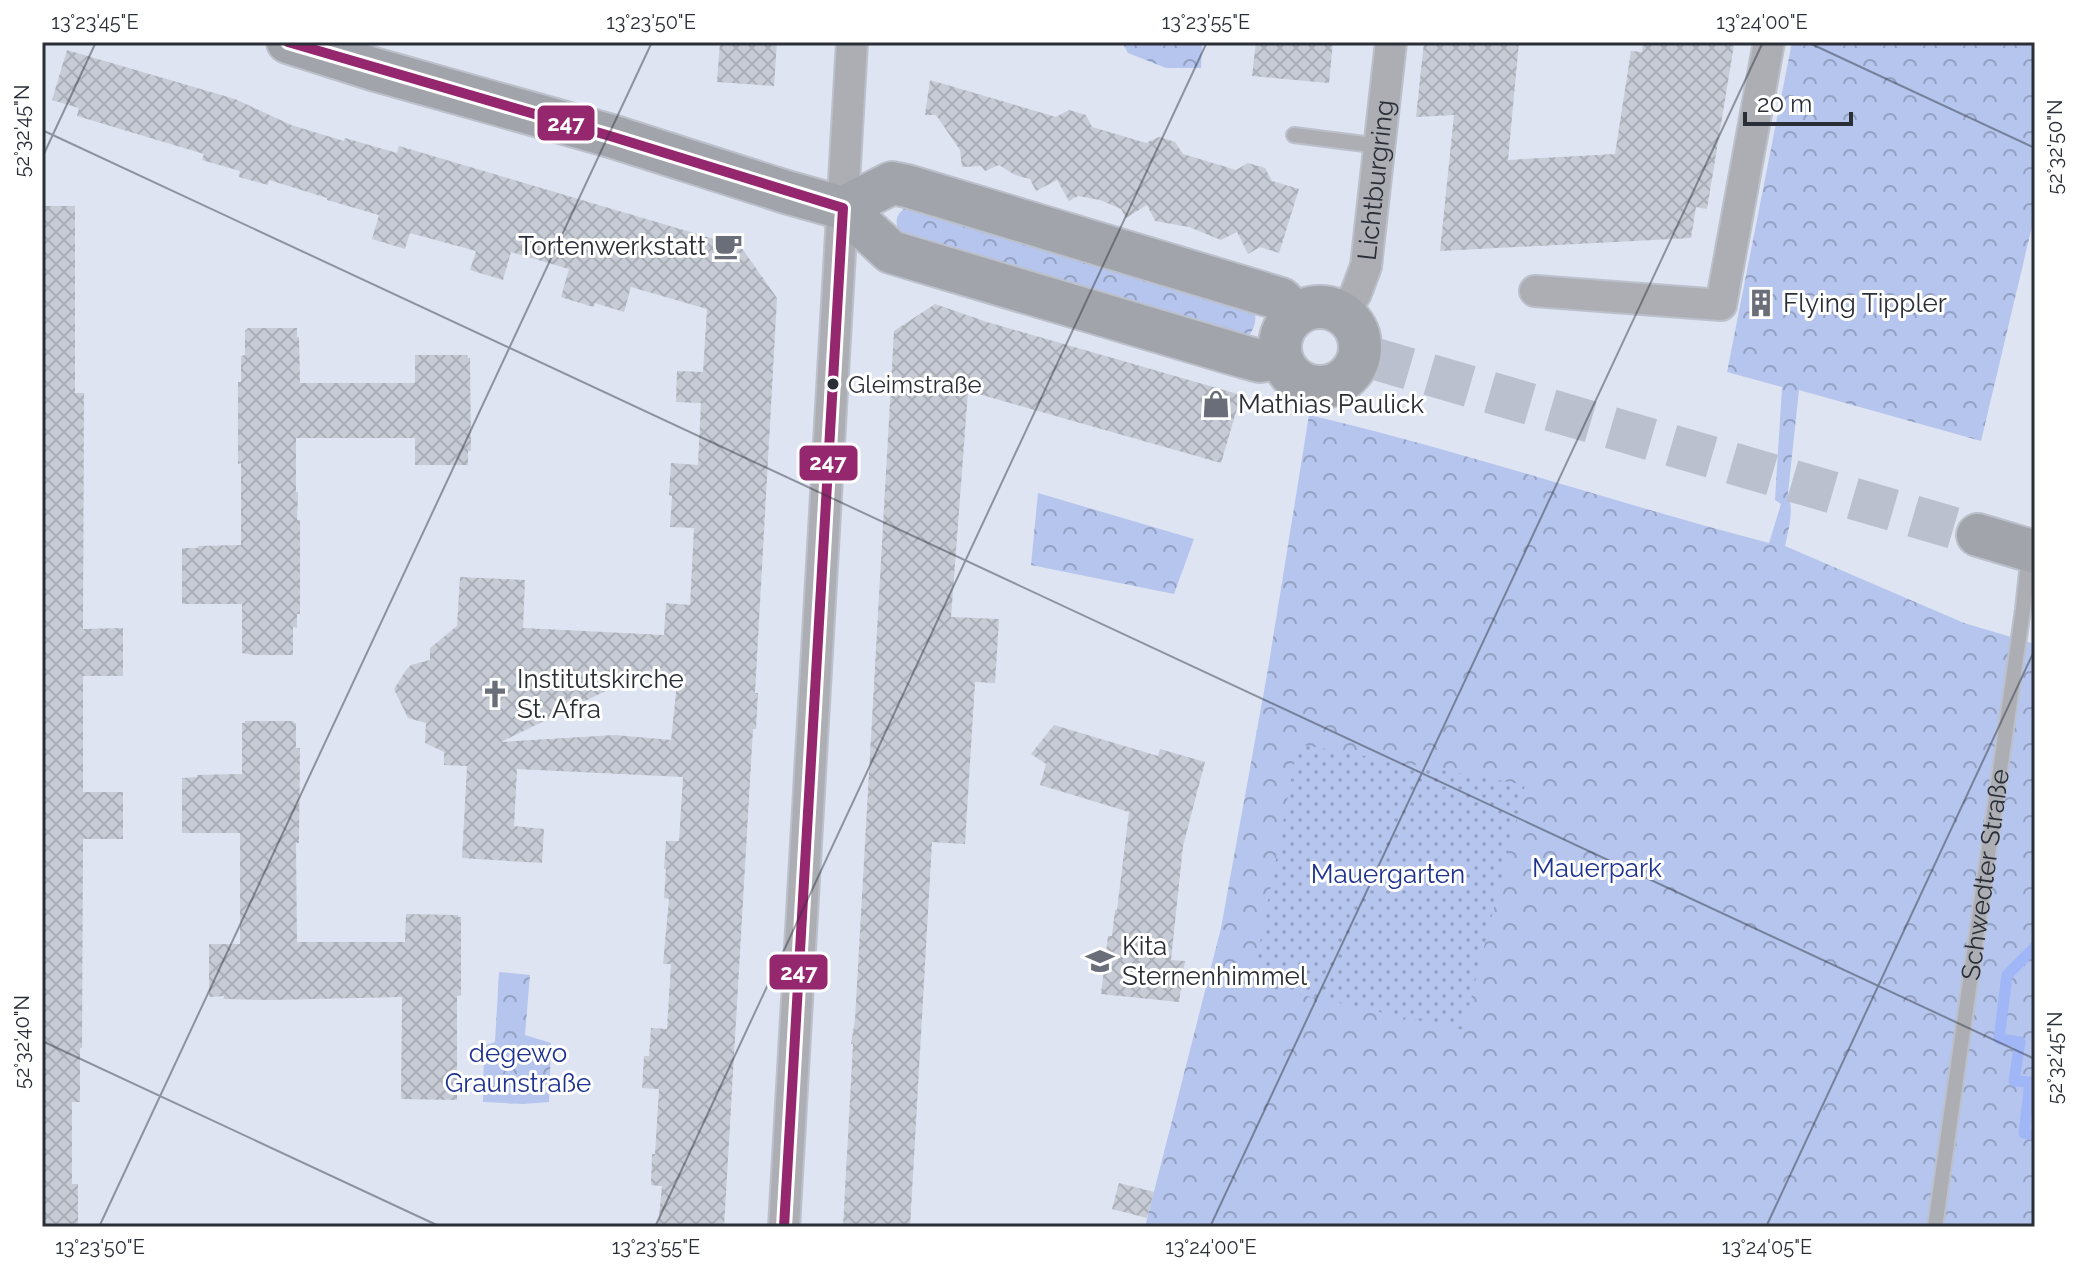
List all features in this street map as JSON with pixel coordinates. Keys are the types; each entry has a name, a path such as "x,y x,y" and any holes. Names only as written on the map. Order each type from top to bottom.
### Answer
{"street":[{"path":"288,42 611,136 843,208 891,252 1245,357 1260,361 1280,357"},
{"path":"784,1227 852,42"},
{"name":"Lichtburgring","path":"1343,314 1356,293 1366,266 1391,42"},
{"path":"1535,291 1721,305 1769,42"},
{"path":"843,208 892,183 907,186 1281,299 1295,314"},
{"path":"1319,307 1343,314 1357,332 1364,356 1346,378 1334,385 1307,386 1295,379 1280,357 1281,333 1287,323 1295,314 1319,307"},
{"path":"1978,535 2033,542"}],"lane":[{"path":"1294,135 1380,146"},
{"name":"Schwedter Straße","path":"1935,1227 2033,542"}],"green space":[{"path":"1122,42 1202,42 1201,68 1166,68 1128,53"},
{"name":"Mauerpark","path":"1792,42 2035,42 2035,214 1981,441 1799,390 1788,493 1790,520 1785,546 1964,623 2035,644 2035,1227 1145,1227 1221,928 1268,669 1309,415 1769,543 1781,504 1775,500 1782,387 1727,372"},
{"path":"911,205 1254,309 1254,327 1243,343 901,237 897,218 901,211"},
{"path":"1038,493 1194,539 1174,594 1031,565"},
{"name":"Mauergarten","path":"1298,744 1525,785 1463,1030 1252,984"},
{"name":"degewo Graunstraße","path":"499,972 530,975 525,1035 551,1043 549,1102 483,1102 484,1046 495,1042"}],"building":[{"path":"720,42 777,42 774,86 717,82"},
{"path":"1256,42 1333,42 1329,83 1252,76"},
{"path":"1424,42 1519,42 1508,160 1615,154 1631,51 1642,52 1643,42 1734,45 1707,209 1696,207 1691,238 1440,251 1454,115 1416,117"},
{"path":"67,50 235,99 291,125 344,141 345,138 397,153 399,146 741,247 777,298 755,693 758,693 756,729 753,729 724,1227 658,1227 662,1186 651,1185 659,1089 642,1088 644,1056 649,1056 651,1028 667,1029 671,964 663,964 669,899 664,898 664,869 666,841 679,841 683,777 517,769 514,826 544,829 542,863 462,858 467,766 444,765 444,752 425,743 426,723 408,718 394,689 411,665 430,660 430,648 457,626 460,577 525,580 523,628 664,635 666,603 690,605 694,528 670,527 672,496 669,495 671,463 698,465 701,403 676,402 677,371 703,372 707,309 631,287 624,312 595,303 593,307 561,297 569,269 511,252 503,280 470,270 476,251 410,233 405,249 372,239 379,215 269,180 268,185 239,177 240,171 202,160 204,154 77,116 79,108 52,100","holes":["635,673 678,674 671,740 615,735 501,742 626,681"]},
{"path":"930,80 1056,117 1069,110 1086,115 1092,127 1146,143 1159,137 1175,142 1183,154 1236,170 1248,163 1265,168 1272,181 1299,189 1279,253 1260,247 1248,254 1237,232 1221,240 1189,227 1155,221 1147,205 1126,218 1121,209 1100,200 1078,196 1069,201 1057,180 1036,191 1030,179 1015,175 999,165 985,171 981,166 962,167 960,150 936,115 925,115"},
{"path":"42,206 75,206 75,393 84,393 83,629 123,628 123,676 83,676 83,792 123,792 123,839 83,839 80,1102 72,1102 72,1184 78,1184 78,1227 42,1227"},
{"path":"935,304 987,322 1241,395 1221,463 968,391 951,617 999,619 995,683 975,682 965,844 932,842 910,1227 843,1227 851,1044 855,1020 894,331"},
{"path":"248,328 297,328 300,383 415,383 415,355 467,355 470,358 471,451 468,451 468,465 415,465 415,438 296,438 300,614 297,614 297,628 293,627 293,655 242,653 242,604 182,604 182,548 241,545 238,382 241,382 241,356 245,355 245,331"},
{"path":"242,723 296,723 296,748 300,748 299,843 296,843 297,942 405,942 406,914 461,917 457,1100 401,1099 402,997 271,1000 209,997 209,944 240,944 240,833 182,833 182,778 242,774"},
{"path":"1054,725 1158,756 1160,749 1205,762 1183,846 1171,960 1185,961 1179,1002 1101,994 1108,936 1112,936 1117,910 1129,812 1040,785 1046,764 1031,754"},
{"path":"1119,1183 1154,1192 1147,1218 1112,1209"}],"waterway":[{"path":"2035,947 2007,975 1999,1039 2020,1042 2014,1081 2030,1082 2024,1133 2035,1135"}],"tunnel":[{"path":"1369,357 1978,535"}],"transit line":[{"name":"247","path":"288,42 843,208"},
{"name":"247","path":"784,1227 843,208"}],"place":[{"name":"Tortenwerkstatt","path":"728,246"},
{"name":"Flying Tippler","path":"1761,303"},
{"name":"Gleimstraße","path":"833,384"},
{"name":"Mathias Paulick","path":"1216,404"},
{"name":"Institutskirche St. Afra","path":"495,694"},
{"name":"Kita Sternenhimmel","path":"1100,961"}]}
